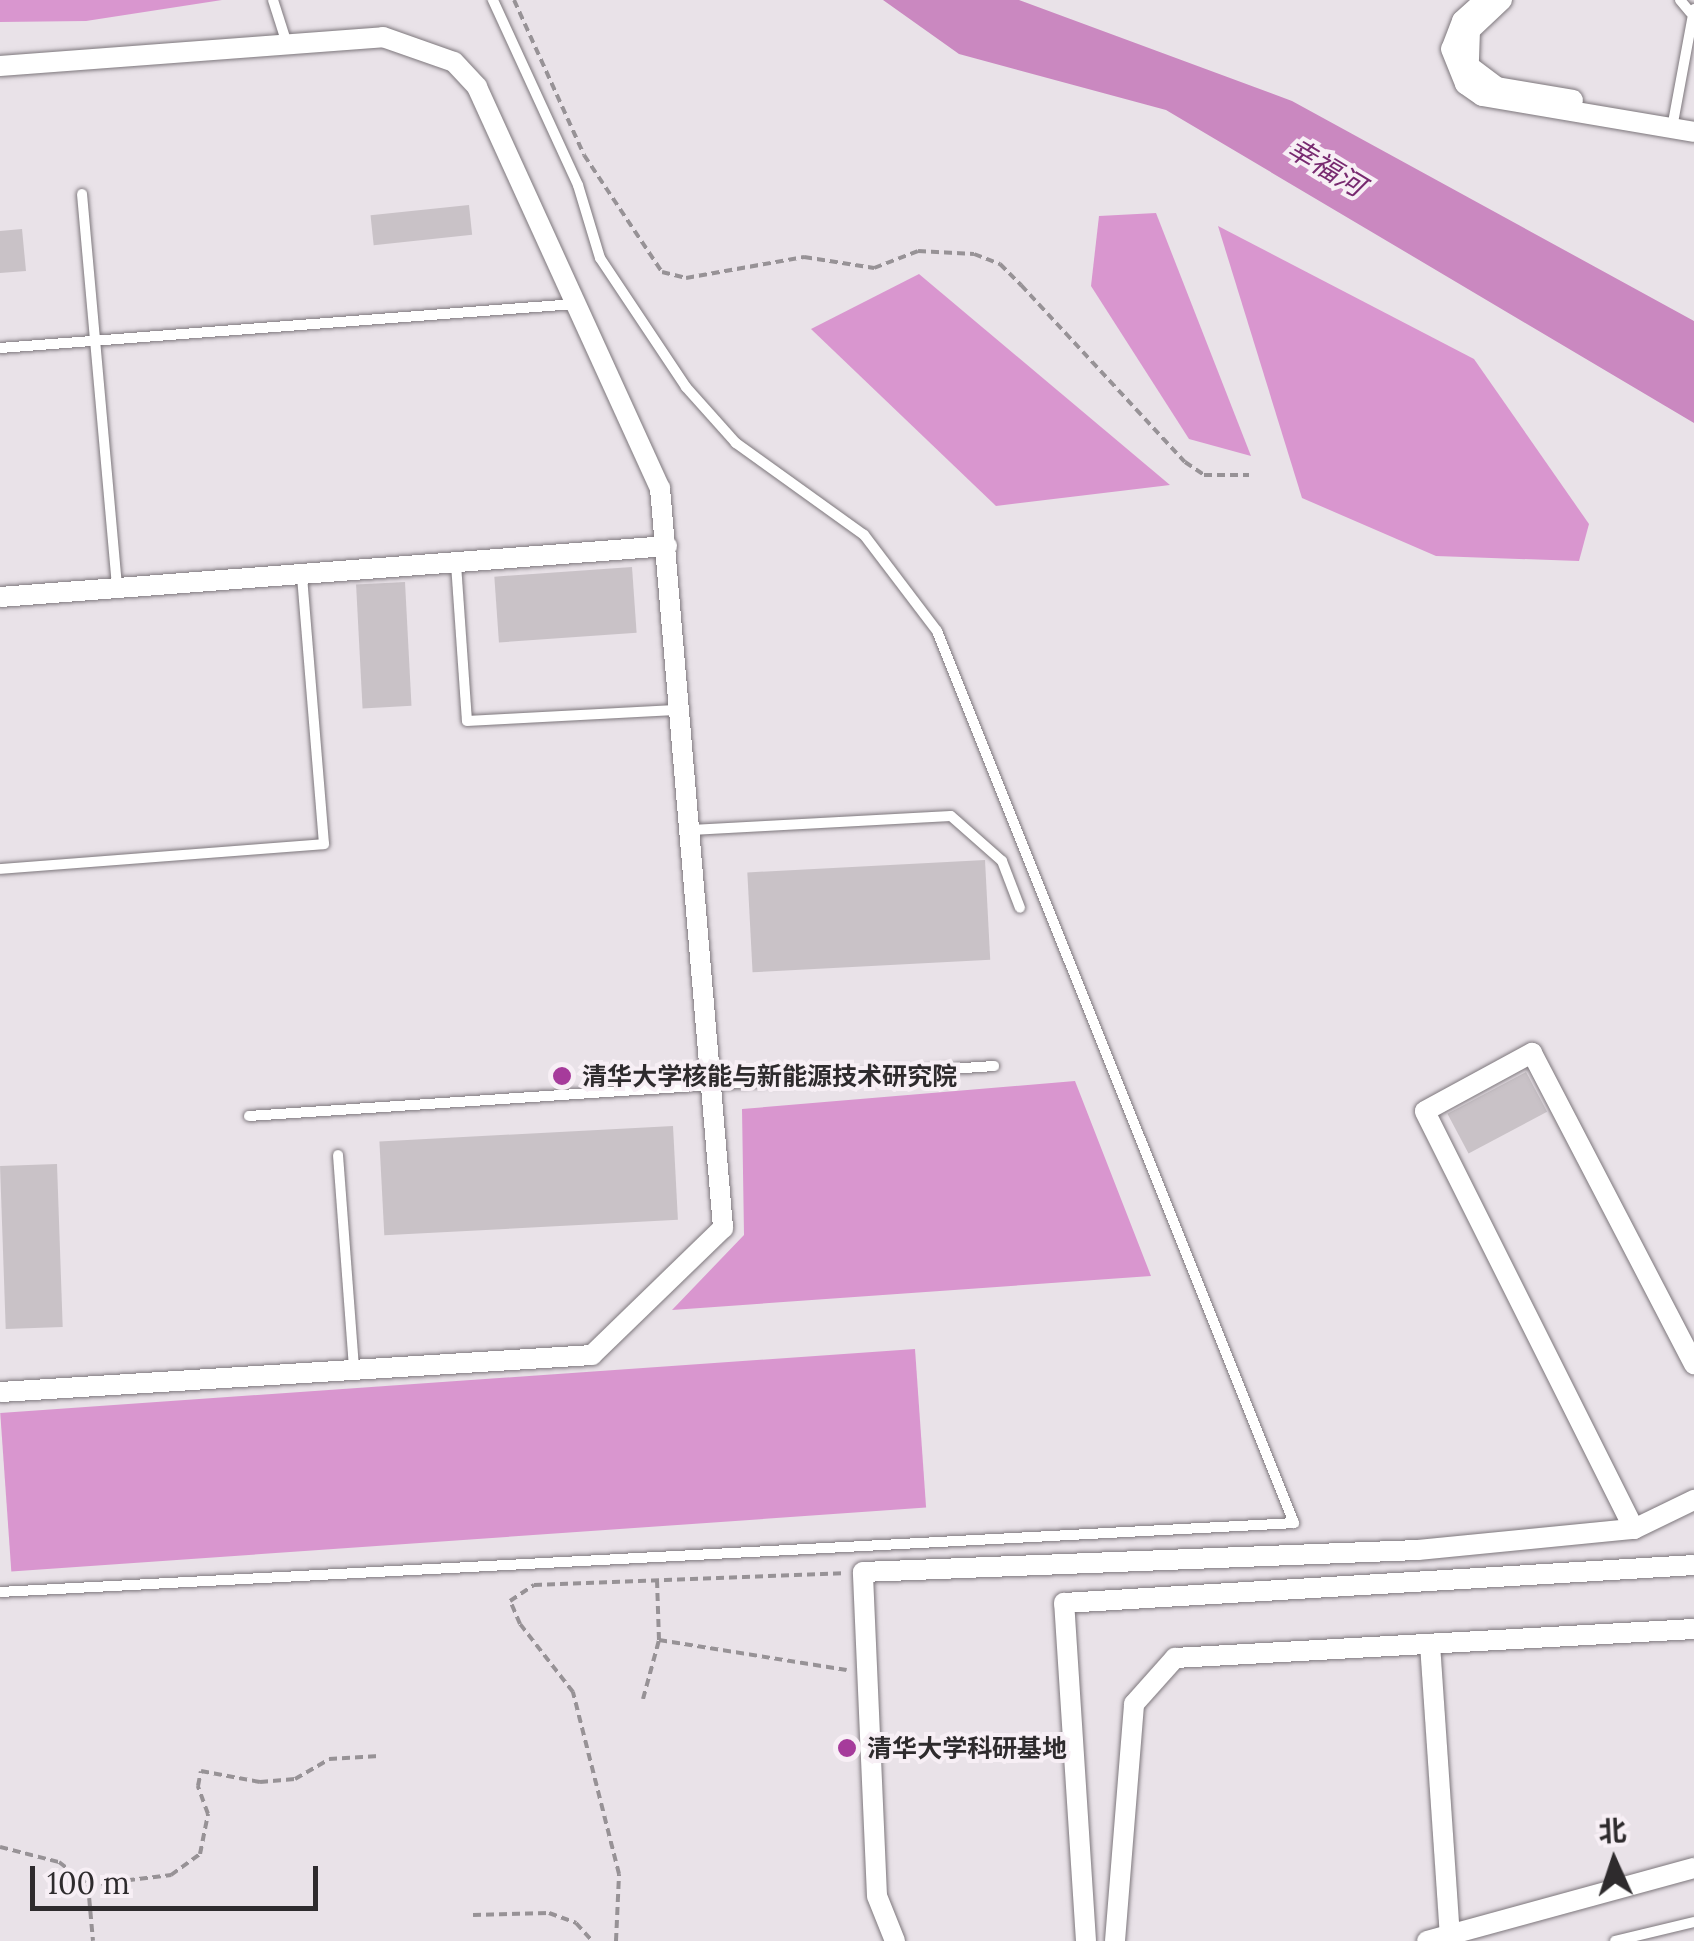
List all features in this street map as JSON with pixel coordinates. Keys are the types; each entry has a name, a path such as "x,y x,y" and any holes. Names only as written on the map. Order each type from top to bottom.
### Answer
{"street":[{"path":"1493,1 1452,36 1455,66 1473,90 1502,103 1680,120 1694,132"},
{"path":"0,66 384,37 454,62 476,86 660,488 724,1228 592,1355 0,1392"},
{"path":"0,598 667,546"},
{"path":"1634,1530 1425,1110 1532,1053 1694,1364"},
{"path":"894,1941 877,1896 862,1572 1418,1550 1634,1530 1694,1500"},
{"path":"1086,1941 1064,1603 1694,1565"},
{"path":"1115,1941 1134,1704 1175,1658 1694,1629"},
{"path":"1430,1644 1450,1934"},
{"path":"1426,1941 1694,1868"}],"lane":[{"path":"274,0 287,44"},
{"path":"0,1592 1294,1524 937,631 864,535 736,443 686,387 600,258 578,185 493,0"},
{"path":"1680,0 1692,11 1680,120"},
{"path":"82,194 117,589"},
{"path":"0,348 574,304"},
{"path":"456,564 467,721 681,710"},
{"path":"0,868 324,844 302,575"},
{"path":"691,830 951,816 1002,862 1020,908"},
{"path":"249,1116 713,1088 994,1066"},
{"path":"338,1155 354,1367"},
{"path":"1614,1941 1694,1922"}],"path":[{"path":"514,0 584,155 662,272 686,278 804,257 874,268 918,251 974,254 1000,264 1185,462 1204,476 1249,475"},
{"path":"616,1941 619,1874 573,1692 520,1624 510,1601 534,1584 862,1572"},
{"path":"643,1699 659,1640 657,1580"},
{"path":"659,1640 867,1672"},
{"path":"0,1846 59,1862 88,1885 171,1876 200,1854 208,1814 198,1786 200,1771 260,1782 295,1779 328,1759 379,1756"},
{"path":"88,1885 93,1941"},
{"path":"473,1915 549,1913 576,1923 592,1941"}],"shaded area":[{"path":"0,0 222,0 86,21 0,22"},
{"path":"1156,213 1251,456 1189,439 1091,286 1099,216"},
{"path":"1218,226 1474,359 1589,524 1579,561 1436,556 1302,498"},
{"path":"919,274 1170,485 996,506 811,329"},
{"path":"1075,1081 1151,1276 672,1310 744,1235 742,1109"},
{"path":"915,1349 926,1508 11,1572 0,1413"}],"water":[{"name":"幸福河","path":"883,0 1019,0 1292,101 1694,321 1694,423 1166,110 959,54"}],"building":[{"path":"469,205 472,235 374,245 371,215"},
{"path":"22,229 26,271 0,273 0,231"},
{"path":"632,567 637,633 499,642 494,577"},
{"path":"405,582 411,706 363,708 356,585"},
{"path":"985,860 990,960 753,972 747,872"},
{"path":"1526,1072 1547,1112 1469,1154 1447,1114"},
{"path":"673,1126 678,1220 384,1235 379,1141"},
{"path":"57,1164 63,1327 6,1329 0,1166"}],"place":[{"name":"清华大学核能与新能源技术研究院","path":"562,1076"},
{"name":"清华大学科研基地","path":"847,1748"}]}
